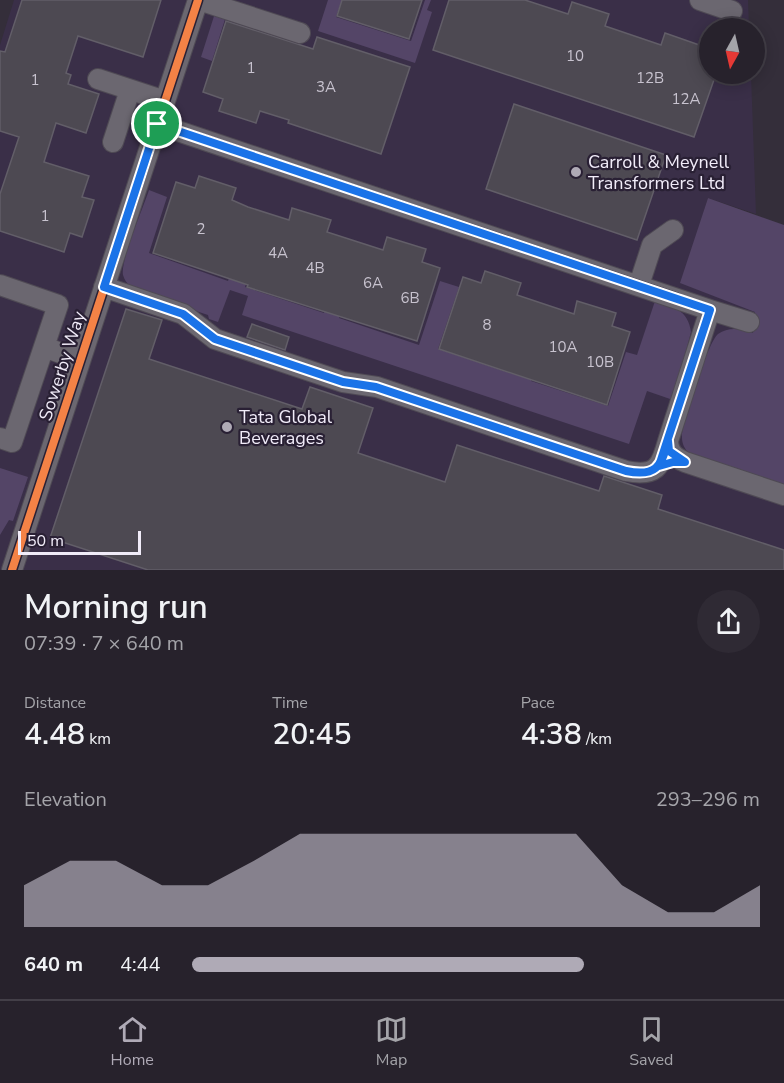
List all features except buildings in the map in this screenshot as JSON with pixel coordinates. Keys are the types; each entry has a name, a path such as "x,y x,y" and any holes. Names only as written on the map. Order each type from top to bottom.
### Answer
{"street":[{"path":"199,0 300,33"},
{"name":"Sowerby Way","path":"12,570 199,0"},
{"path":"700,0 732,11"},
{"path":"98,79 165,101"},
{"path":"113,142 130,90"},
{"path":"157,124 749,322"},
{"path":"639,285 652,245 673,230"},
{"path":"0,285 58,305 12,442 0,438"},
{"path":"104,287 183,314 215,339 343,382 376,387 626,471 640,474 651,472 659,466 673,462 685,462"},
{"path":"659,466 710,310"},
{"path":"44,347 80,360"},
{"path":"668,441 669,451 685,462 784,495"}],"shaded area":[{"path":"14,0 748,0 749,18 699,18 699,84 751,84 756,214 708,198 681,283 755,311 784,384 784,570 0,570 0,45"},
{"path":"328,0 342,0 336,17 411,41 425,0 431,0 427,10 432,12 415,63 318,31"},
{"path":"215,13 226,16 212,61 201,57"},
{"path":"149,190 167,197 149,253 228,281 239,246 265,223 245,287 324,313 335,281 360,252 339,318 419,345 440,281 459,287 438,349 513,374 533,317 550,322 531,381 608,406 626,352 637,355 655,301 668,305 683,314 691,332 673,400 647,391 629,444 242,315 248,296 230,290 218,322 209,319 208,315 142,293 126,281 123,268"},
{"path":"708,198 784,225 784,487 689,454 683,442 683,430 690,401 714,340 718,334 731,329 753,333 755,312 680,283"},
{"path":"0,468 28,477 13,521 9,520 0,535"}],"cycle path":[{"path":"12,570 198,0"},
{"path":"157,124 677,298"}],"place":[{"name":"Carroll & Meynell Transformers Ltd","path":"576,172"},
{"name":"Tata Global Beverages","path":"227,427"}],"route":[{"path":"157,124 104,287 183,314 215,339 343,382 376,387 626,471 640,474 651,472 659,466 664,457 668,441 669,451 685,462 673,462 659,466 664,457 668,441 710,310 157,124"}]}
